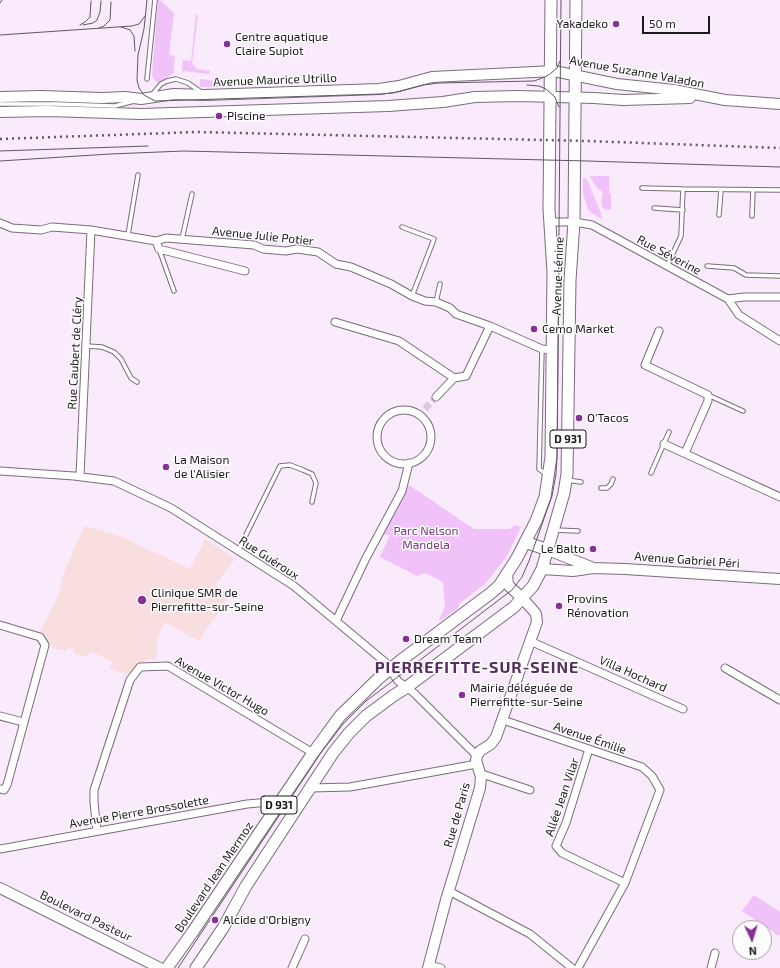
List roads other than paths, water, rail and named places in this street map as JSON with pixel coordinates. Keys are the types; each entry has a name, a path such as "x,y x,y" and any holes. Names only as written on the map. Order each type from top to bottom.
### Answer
{"main road":[{"name":"Avenue Lénine","path":"525,542 536,521 545,497 551,457 547,349 552,272 550,222 551,0"},
{"name":"Avenue Lénine","path":"548,550 564,493 568,446 570,280 574,222 576,0"},
{"path":"525,542 548,550"},
{"name":"Boulevard Jean Mermoz","path":"167,968 313,753 340,716 390,669 499,586 525,542"},
{"name":"D 931","path":"196,968 223,928 246,886 333,753 349,733 366,716 393,696 407,688 523,599 533,586 542,569 548,550"}],"street":[{"name":"Avenue Suzanne Valadon","path":"550,71 617,84 674,90 720,100"},
{"name":"Avenue Maurice Utrillo","path":"0,97 42,96 145,98 174,94 379,89 399,86 432,77 550,71"},
{"path":"0,112 48,111 141,114 388,106 443,102 475,97 527,95 551,97"},
{"name":"Avenue Suzanne Valadon","path":"551,97 623,100 683,98 780,104"},
{"name":"Rue Séverine","path":"550,222 574,222 592,225 728,299"},
{"name":"Avenue Julie Potier","path":"0,223 12,228 41,230 52,227 92,230 156,241 166,238 254,245 263,249 286,252 298,249 318,252 336,264 351,267 392,284 412,296 425,301 436,302 450,308 456,314 547,349"},
{"name":"Rue Caubert de Cléry","path":"80,476 92,230"},
{"path":"156,241 159,249 245,271"},
{"path":"780,297 744,297 728,299 739,315 780,341"},
{"path":"335,322 399,341 454,378"},
{"path":"436,397 454,378 466,376 490,326"},
{"path":"659,331 646,365 708,395 708,401 685,453"},
{"path":"395,411 422,411 430,429 432,438 430,447 418,460 409,463 395,462 383,454 379,447 377,438 378,430 387,415 395,411"},
{"path":"664,444 780,497"},
{"path":"336,621 366,558 403,487 409,463"},
{"name":"Rue Guéroux","path":"0,471 80,476 114,481 171,508 294,586 336,621 385,662 398,681 407,688 478,764"},
{"name":"Avenue Gabriel Péri","path":"548,550 593,568"},
{"name":"Avenue Gabriel Péri","path":"542,569 573,571 593,568 625,569 780,579"},
{"path":"478,764 480,751 491,744 496,737 537,622 536,614 523,599 508,586 507,574"},
{"path":"0,625 40,637 45,645 7,785 4,790 0,789"},
{"name":"Villa Hochard","path":"530,641 683,709"},
{"name":"Avenue Victor Hugo","path":"96,830 94,790 130,680 140,667 168,666 313,753"},
{"path":"725,668 780,700"},
{"path":"0,716 23,722"},
{"name":"Avenue Émilie","path":"503,720 642,767 652,776 660,790 625,883"},
{"name":"Allée Jean Vilar","path":"589,749 566,823 556,846 562,853 625,883"},
{"path":"311,788 350,787 478,764 530,790"},
{"name":"Rue de Paris","path":"429,966 449,891 480,788 478,764"},
{"name":"Avenue Pierre Brossolette","path":"0,849 96,830 247,804 281,801"},
{"path":"578,968 625,883"},
{"name":"Boulevard Pasteur","path":"0,888 160,968"},
{"path":"449,891 530,934 572,968"},
{"path":"292,968 305,939"},
{"path":"711,968 715,953"},
{"path":"429,966 441,968"}],"lane":[{"path":"147,79 155,0"},
{"path":"119,106 145,98 161,84 176,79 188,83 203,94"},
{"path":"0,104 119,106 141,114"},
{"path":"128,236 138,175"},
{"path":"642,188 780,190"},
{"path":"667,266 681,236 683,189"},
{"path":"719,215 721,190"},
{"path":"752,216 753,190"},
{"path":"182,240 192,194"},
{"path":"654,208 683,210"},
{"path":"402,227 434,239 412,296"},
{"path":"159,249 174,291"},
{"path":"707,266 734,268 746,275 780,276"},
{"path":"436,302 440,284"},
{"path":"86,346 102,347 114,352 121,359 131,378 137,382"},
{"path":"708,395 743,411"},
{"path":"651,473 669,432"},
{"path":"238,551 280,466 290,465 312,474 316,483 312,502"},
{"path":"601,488 607,488 612,484 613,479"},
{"path":"566,480 581,482"},
{"path":"554,530 578,531"}],"tunnel":[{"path":"425,409 436,397"}],"tram line":[{"path":"147,0 144,29 138,55 137,80 139,88 144,95 155,101 380,94 393,93 423,85 439,83 534,81 550,74 557,68 560,61"},
{"path":"178,968 320,754 343,724 366,701 512,590 522,577 529,561 552,496 557,458 561,0"},
{"path":"80,25 90,17 91,1"},
{"path":"83,25 93,23 97,20 100,12 101,1"},
{"path":"99,28 104,26 110,20 111,2"},
{"path":"0,35 132,26 139,24 145,16"},
{"path":"121,27 130,30 134,36 135,51"},
{"path":"527,85 539,86 546,89 555,97 559,107"},
{"path":"0,151 148,146"},
{"path":"0,161 184,151 780,167"}],"railway":[{"path":"0,139 197,132 587,141 780,148"}],"place":[{"name":"Yakadeko","path":"616,24"},
{"name":"Centre aquatique Claire Supiot","path":"227,44"},
{"name":"Piscine","path":"219,116"},
{"name":"Cemo Market","path":"534,329"},
{"name":"O'Tacos","path":"579,418"},
{"name":"La Maison de l'Alisier","path":"166,467"},
{"name":"Le Balto","path":"593,549"},
{"name":"Clinique SMR de Pierrefitte-sur-Seine","path":"142,600"},
{"name":"Provins Rénovation","path":"559,606"},
{"name":"Dream Team","path":"406,639"},
{"name":"Mairie déléguée de Pierrefitte-sur-Seine","path":"462,695"},
{"name":"Alcide d'Orbigny","path":"215,920"}],"district":[{"name":"PIERREFITTE-SUR-SEINE","path":"477,668"}],"park label":[{"name":"Parc Nelson Mandela","path":"426,538"}]}
